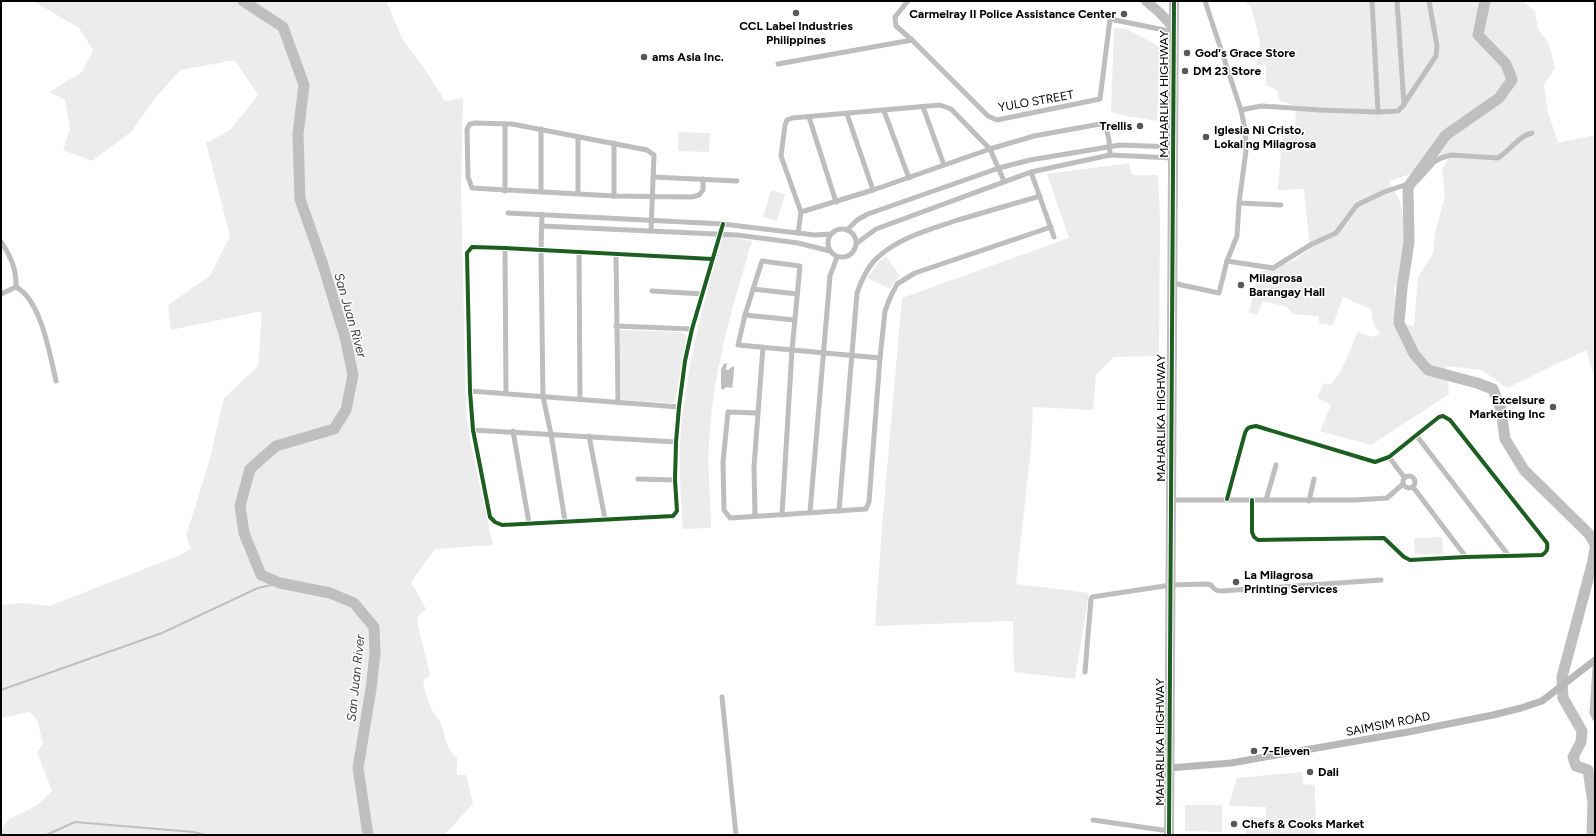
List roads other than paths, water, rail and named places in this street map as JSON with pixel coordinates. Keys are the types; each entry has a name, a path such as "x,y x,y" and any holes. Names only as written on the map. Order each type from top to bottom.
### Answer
{"highway":[{"path":"1146,1 1159,12 1174,30"},
{"name":"MAHARLIKA HIGHWAY","path":"1169,833 1174,1"}],"street":[{"name":"YULO STREET","path":"908,1 895,18 896,26 988,116 998,120 1100,99 1110,19 1174,30"},
{"path":"1172,283 1219,293 1227,261 1237,236 1239,203 1246,151 1245,128 1241,110 1205,1"},
{"path":"1372,1 1378,112"},
{"path":"1397,1 1404,105"},
{"path":"1241,110 1261,106 1320,110 1378,112 1398,111 1404,105 1436,56 1436,46 1429,1"},
{"path":"778,64 912,40"},
{"path":"798,233 801,212 781,156 787,120 940,105 951,109 990,149 1004,181"},
{"path":"923,106 944,165"},
{"path":"884,111 908,178"},
{"path":"847,114 872,190"},
{"path":"809,117 836,202"},
{"path":"651,231 651,220 652,196 654,155 647,150 541,129 505,124 470,124 468,128 468,177 472,188 614,196 652,196 692,197 699,195 703,190 703,179"},
{"path":"505,124 505,191"},
{"path":"801,212 836,202 990,149 1034,136 1100,124 1106,127 1110,146 1110,155"},
{"path":"541,129 541,192"},
{"path":"1227,261 1273,268 1312,244 1336,233 1358,205 1402,185 1417,181 1434,162 1440,158 1451,156 1498,158 1513,147 1526,134 1532,133"},
{"path":"578,137 578,193"},
{"path":"614,143 614,196"},
{"path":"847,230 857,220 868,214 999,168 1030,160 1110,146 1131,145 1174,147"},
{"path":"542,226 719,234 798,243 830,251 837,257 847,257 854,252 857,243 876,229 1031,172 1110,155 1173,158"},
{"path":"1031,172 1054,237"},
{"path":"653,178 737,181"},
{"path":"839,511 857,293 862,278 874,262 885,251 906,239 938,227 1040,196"},
{"path":"1239,203 1281,205"},
{"path":"508,213 723,224 815,235 831,234 838,230 847,230 854,235 857,243"},
{"path":"542,214 543,397 551,434 565,520"},
{"path":"712,259 541,249 472,247 467,253 470,391 473,430 490,517 495,522 502,525 565,520 672,516 677,511 675,480 679,407 692,329 723,224"},
{"path":"758,413 728,412 723,462 724,510 730,518 866,509 869,502 885,311 897,284 915,273 1051,227"},
{"path":"830,251 828,242 831,234"},
{"path":"1,242 8,253 15,271 16,287 29,298 41,325 56,381"},
{"path":"505,248 506,394"},
{"path":"579,251 580,400"},
{"path":"616,254 618,403"},
{"path":"810,512 830,276 837,257"},
{"path":"782,515 792,350 794,320 800,266 762,261 745,315 738,345 763,347 792,350 823,353 852,356 880,358"},
{"path":"1,294 16,287"},
{"path":"753,289 797,294"},
{"path":"652,291 703,294"},
{"path":"745,315 794,320"},
{"path":"616,326 692,329"},
{"path":"755,516 754,467 763,347"},
{"path":"470,391 679,407"},
{"path":"1228,499 1245,433 1250,427 1256,426 1370,461 1380,461 1389,458 1416,434 1439,417 1443,416 1447,417 1547,543 1546,552 1542,555 1410,560 1404,557 1384,538 1258,540 1254,537 1252,532 1252,500"},
{"path":"473,430 513,431 676,442"},
{"path":"513,431 529,522"},
{"path":"1416,434 1509,556"},
{"path":"589,436 605,518"},
{"path":"1171,500 1228,499 1308,501 1387,498 1403,484 1404,477 1389,458"},
{"path":"1266,500 1276,465"},
{"path":"1404,477 1409,476 1413,478 1415,482 1413,487"},
{"path":"638,479 675,480"},
{"path":"1308,501 1314,479"},
{"path":"1403,484 1408,488 1413,487"},
{"path":"1413,487 1466,557"},
{"path":"1085,672 1092,597 1171,585 1207,584 1211,585 1218,591 1222,591 1381,580"},
{"name":"SAIMSIM ROAD","path":"1169,768 1231,764 1416,730 1521,708 1535,704 1551,694 1595,660"},
{"path":"1595,667 1592,713 1595,719"},
{"path":"722,697 736,835"},
{"path":"1093,820 1169,833"}],"waterway":[{"name":"San Juan River","path":"243,1 283,27 304,85 298,134 300,199 322,262 345,337 353,375 346,410 334,429 276,446 250,469 240,506 244,533 261,575 280,583 330,593 354,603 374,627 375,653 371,689 358,768 368,835"},
{"path":"1485,1 1478,35 1506,64 1512,80 1499,98 1446,135 1408,187 1409,242 1402,288 1399,323 1414,354 1428,370 1477,383 1493,389 1501,409 1505,439 1524,470 1589,534 1595,544"},
{"path":"1592,835 1593,803 1588,770 1576,766 1573,757 1581,742 1582,731 1563,698 1562,677 1593,561 1595,548"},
{"path":"1,690 162,633 258,588 280,583"},
{"path":"46,835 75,822 193,832 206,835"}],"place":[{"name":"CCL Label Industries Philippines","path":"796,13"},
{"name":"Carmelray II Police Assistance Center","path":"1124,14"},
{"name":"God's Grace Store","path":"1187,53"},
{"name":"ams Asia Inc.","path":"644,57"},
{"name":"DM 23 Store","path":"1185,71"},
{"name":"Trellis","path":"1140,126"},
{"name":"Iglesia Ni Cristo, Lokal ng Milagrosa","path":"1206,137"},
{"name":"Milagrosa Barangay Hall","path":"1241,285"},
{"name":"Excelsure Marketing Inc","path":"1553,407"},
{"name":"La Milagrosa Printing Services","path":"1236,582"},
{"name":"7-Eleven","path":"1254,751"},
{"name":"Dali","path":"1310,772"},
{"name":"Chefs & Cooks Market","path":"1234,824"}]}
